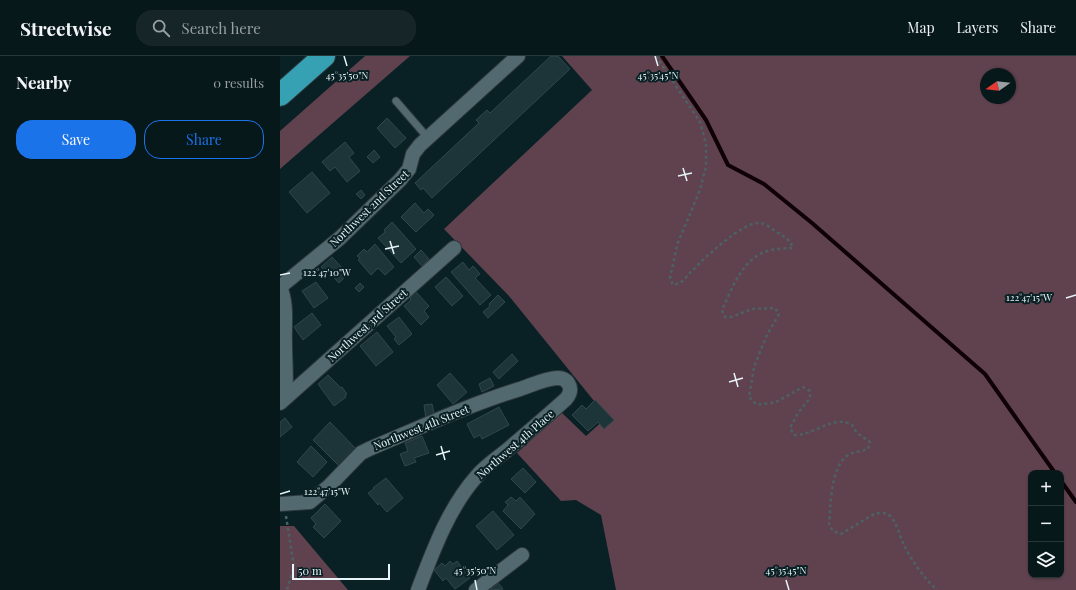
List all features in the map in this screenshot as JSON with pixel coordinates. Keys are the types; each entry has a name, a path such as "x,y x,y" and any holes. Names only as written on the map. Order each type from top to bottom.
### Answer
{"highway":[{"path":"280,95 324,56"}],"street":[{"name":"Northwest 2nd Street","path":"280,287 340,238 400,180 410,169 413,154 428,138 518,56"},
{"name":"Northwest 3rd Street","path":"282,401 454,248"},
{"path":"280,287 284,297 287,381 282,401"},
{"name":"Northwest 4th Street","path":"282,504 310,502 329,486 361,453 457,412 514,390 549,379 560,377 567,380 570,387"},
{"name":"Northwest 4th Place","path":"418,590 431,557 452,512 477,476 566,400 570,394 570,387"},
{"path":"476,590 522,554"}],"lane":[{"path":"396,101 428,138"}],"path":[{"path":"656,56 700,122 706,144 706,167 700,190 677,245 670,278 673,285 681,284 694,268 717,247 749,225 760,223 790,241 793,248 770,250 752,258 741,272 722,310 725,317 731,317 752,308 775,308 779,314 766,337 754,367 749,397 757,405 776,402 803,387 810,391 810,398 790,428 794,435 802,436 833,423 843,422 852,425 857,433 870,442 868,449 850,454 843,459 838,466 835,474 829,525 833,531 841,534 874,514 880,512 888,515 892,519 918,568 937,590"},
{"path":"282,504 294,567 287,590"}],"shaded area":[{"path":"365,56 410,56 280,169 280,131"},
{"path":"562,56 1076,56 1076,590 616,590 601,515 576,500 561,501 517,453 561,412 586,436 607,417 509,296 444,229 592,90"},
{"path":"280,526 294,526 348,590 280,590"}],"building":[{"path":"551,56 558,56 570,69 432,198 423,188 421,190 415,183 479,123 476,120 487,110 490,113"},
{"path":"387,118 406,138 395,148 377,128"},
{"path":"345,142 354,153 349,157 360,171 347,182 335,167 330,171 322,162"},
{"path":"374,150 380,157 373,163 367,157"},
{"path":"312,172 330,193 307,213 289,192"},
{"path":"361,190 365,195 361,199 356,194"},
{"path":"415,203 424,213 428,209 434,215 416,232 401,217"},
{"path":"392,222 416,249 401,263 378,238 385,232 384,230"},
{"path":"375,244 394,267 385,275 378,268 371,275 358,260 360,258 357,256 364,249 367,252"},
{"path":"421,250 429,259 422,266 414,257"},
{"path":"332,257 348,274 339,283 326,269 324,270 321,267"},
{"path":"463,262 469,270 473,266 480,274 475,278 491,295 480,305 451,272"},
{"path":"446,277 463,296 452,306 435,287"},
{"path":"316,282 328,298 314,308 302,291"},
{"path":"360,283 364,287 359,292 355,288"},
{"path":"416,292 429,306 424,311 429,317 421,325 404,306 411,300 410,298"},
{"path":"498,295 505,302 488,318 483,312 490,306 489,304"},
{"path":"312,313 321,325 303,340 294,327"},
{"path":"399,317 412,334 399,345 394,339 396,337 387,326"},
{"path":"377,332 393,352 376,366 360,346"},
{"path":"512,354 518,361 499,379 493,372"},
{"path":"450,373 467,392 453,404 437,385"},
{"path":"328,375 341,388 342,387 347,394 345,395 346,397 334,406 318,384"},
{"path":"490,378 494,386 482,392 479,384"},
{"path":"595,400 614,420 604,429 598,422 588,431 572,415 582,405 586,409"},
{"path":"432,404 435,418 426,419 424,405"},
{"path":"499,407 509,425 482,439 480,435 474,438 467,424"},
{"path":"285,418 292,427 280,437 280,422"},
{"path":"330,422 358,451 341,468 313,440"},
{"path":"422,436 429,453 414,458 416,462 405,466 400,454 408,451 405,443"},
{"path":"311,446 327,462 313,477 297,462"},
{"path":"523,468 536,482 525,493 511,479"},
{"path":"386,478 403,498 387,512 379,503 378,505 368,493"},
{"path":"511,497 516,501 520,497 535,514 521,529 503,511 508,505 505,502"},
{"path":"325,504 341,521 324,538 313,527 316,524 311,518"},
{"path":"493,511 514,535 497,550 476,526"},
{"path":"450,561 453,564 457,561 470,578 455,589 446,578 443,581 434,570 442,563 445,566"},
{"path":"498,583 503,589 490,590"}],"waterway":[{"path":"662,56 706,120 728,165 764,184 812,223 985,374 1053,470"},
{"path":"1064,485 1076,502"}]}
